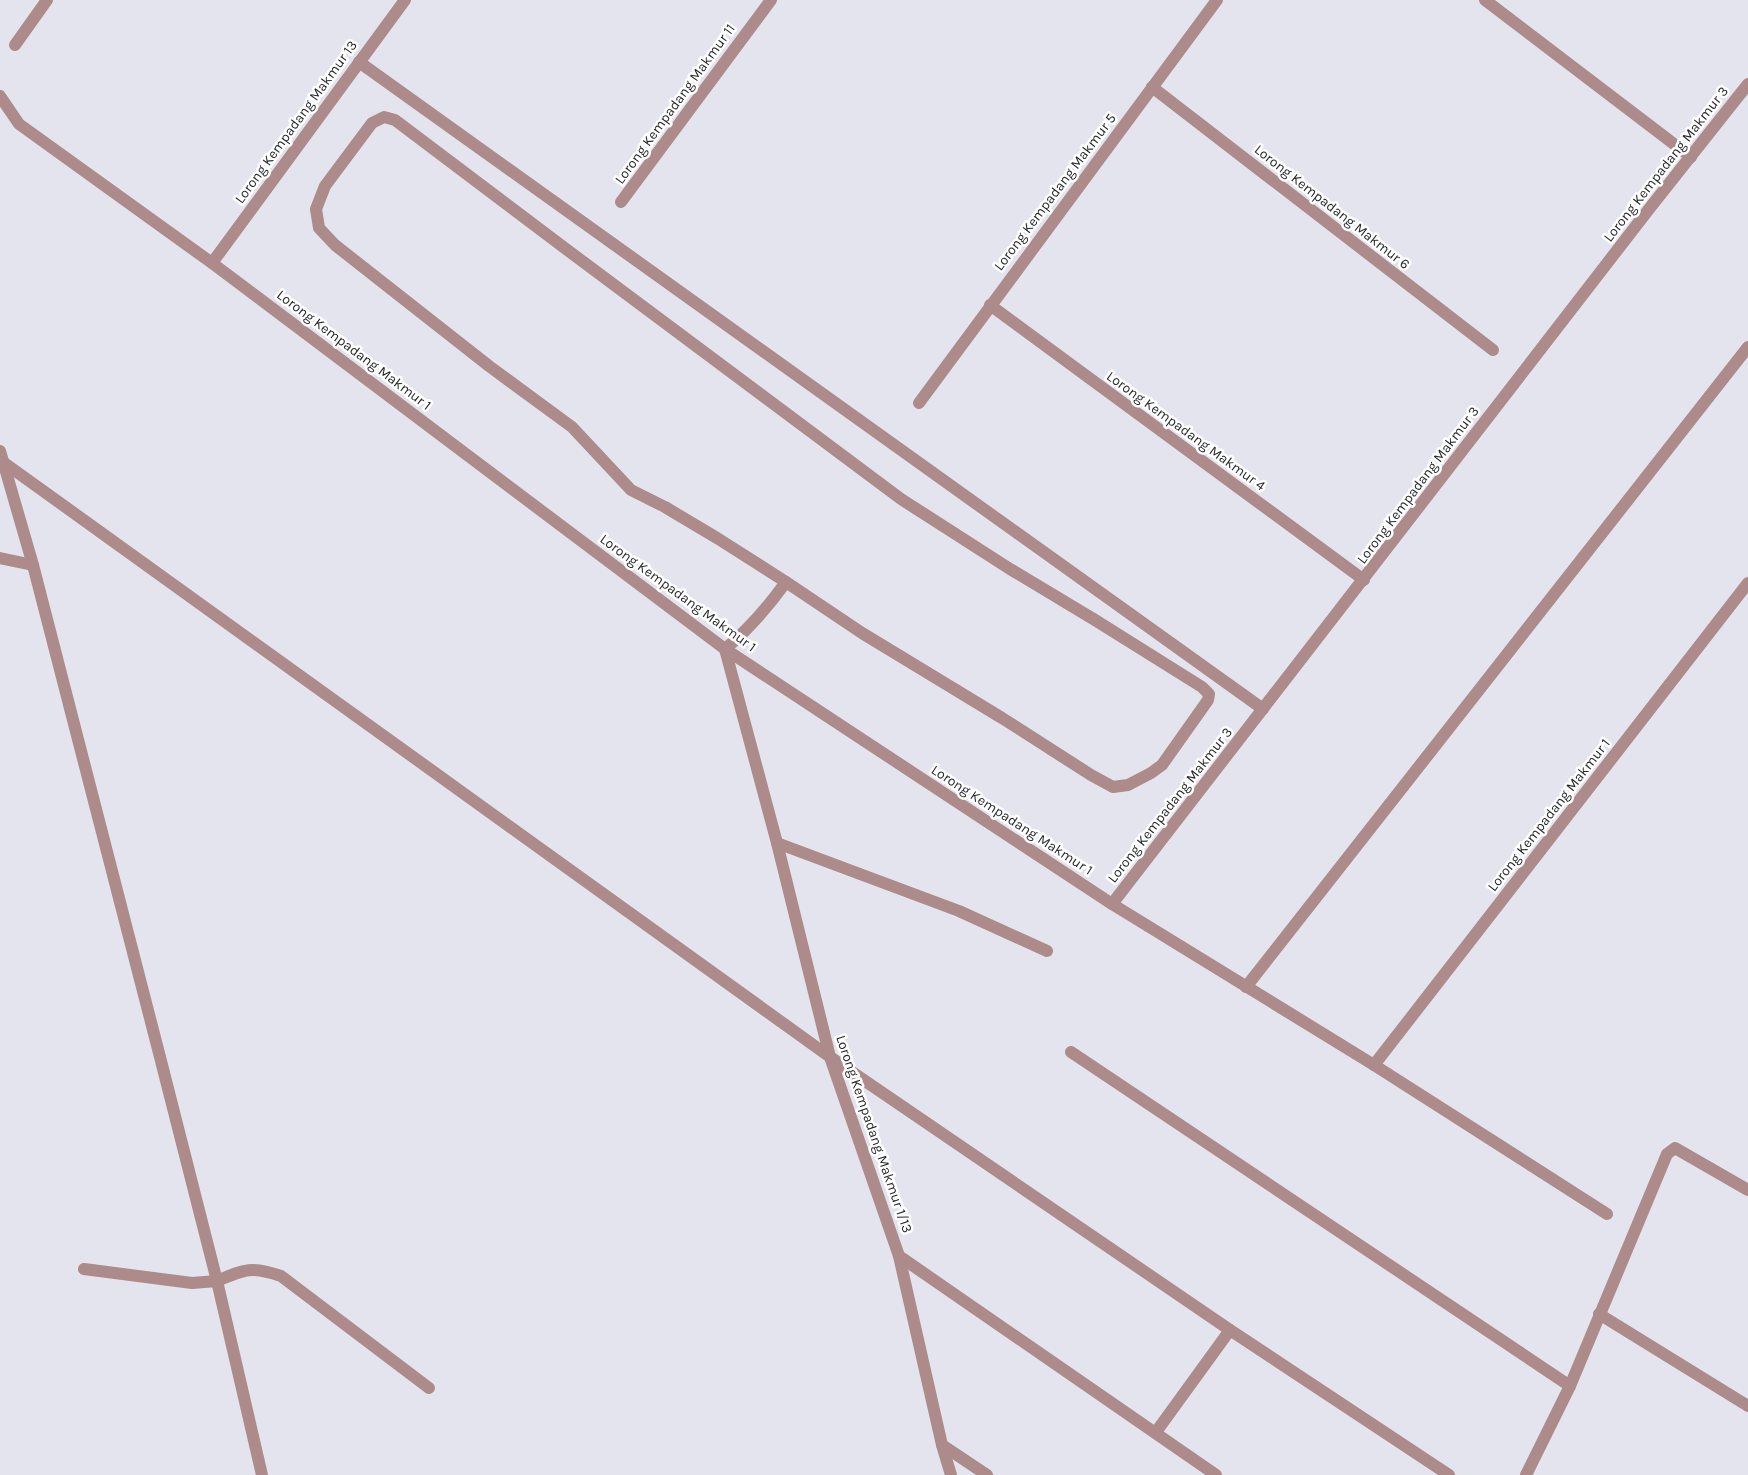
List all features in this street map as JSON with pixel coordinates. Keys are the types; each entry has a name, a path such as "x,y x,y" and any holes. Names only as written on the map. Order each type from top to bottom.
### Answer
{"street":[{"path":"15,45 47,0"},
{"name":"Lorong Kempadang Makmur 13","path":"212,263 404,0"},
{"name":"Lorong Kempadang Makmur 11","path":"621,202 771,0"},
{"name":"Lorong Kempadang Makmur 5","path":"919,403 1217,0"},
{"path":"1485,0 1691,157"},
{"path":"359,62 1263,710"},
{"name":"Lorong Kempadang Makmur 3","path":"1112,904 1748,84"},
{"name":"Lorong Kempadang Makmur 6","path":"1152,87 1493,350"},
{"name":"Lorong Kempadang Makmur 1","path":"0,96 19,124 212,263 725,649 1112,904 1374,1065 1607,1214"},
{"path":"384,117 395,120 901,499 1010,569 1184,675 1209,694 1208,700 1162,765 1128,785 1112,787 862,633 786,582 666,507 631,490 572,427 466,348 335,244 319,228 316,209 325,186 372,123 384,117"},
{"name":"Lorong Kempadang Makmur 4","path":"990,305 1364,580"},
{"path":"1246,987 1748,347"},
{"path":"2,457 33,565 217,1281 262,1475"},
{"path":"2,457 830,1057 1230,1330 1449,1475"},
{"path":"0,558 33,565"},
{"path":"725,649 757,619 786,582"},
{"name":"Lorong Kempadang Makmur 1","path":"1374,1065 1748,583"},
{"name":"Lorong Kempadang Makmur 1/13","path":"725,649 777,843 830,1057 899,1256 942,1444 951,1475"},
{"path":"777,843 959,911 1047,951"},
{"path":"1070,1052 1570,1386"},
{"path":"1526,1475 1570,1386 1667,1154 1675,1148 1748,1190"},
{"path":"899,1256 1216,1475"},
{"path":"84,1268 192,1284 217,1281 242,1270 262,1270 281,1276 429,1388"},
{"path":"1599,1314 1748,1406"},
{"path":"1156,1432 1230,1330"},
{"path":"942,1444 987,1475"}]}
